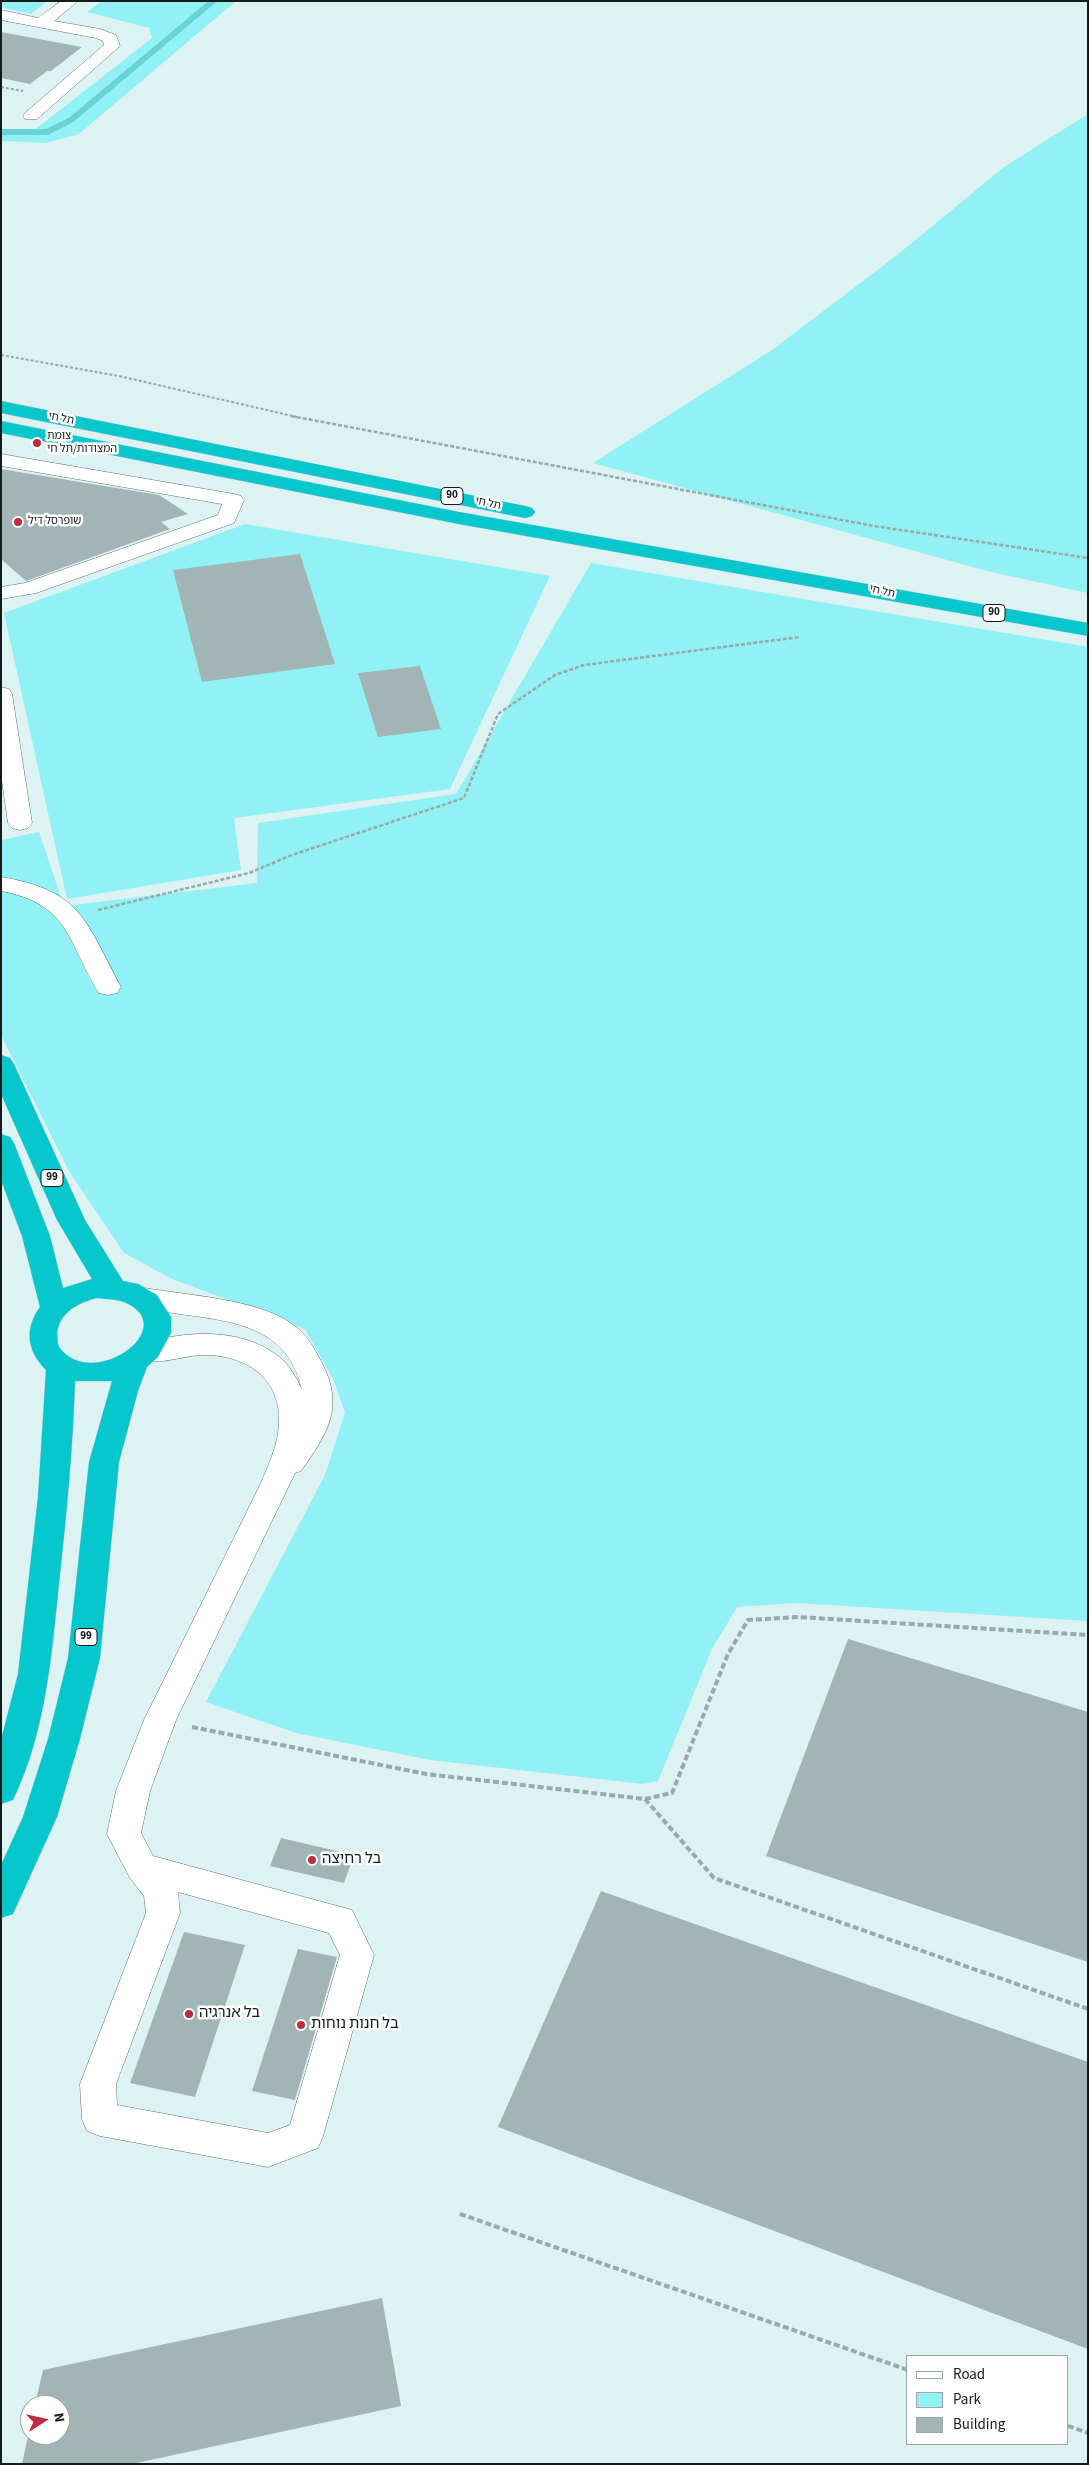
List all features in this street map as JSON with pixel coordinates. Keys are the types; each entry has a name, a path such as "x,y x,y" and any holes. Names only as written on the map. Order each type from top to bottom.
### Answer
{"highway":[{"name":"תל חי","path":"1,408 495,505 900,596"},
{"name":"תל חי","path":"1,427 459,518 900,596"},
{"name":"90","path":"900,596 1088,630"},
{"name":"99","path":"1,1064 71,1220 87,1249 113,1288"},
{"path":"1,1143 36,1236 54,1308"},
{"path":"141,1357 116,1370 96,1374 77,1372 61,1366 49,1356 43,1345 41,1332 54,1308 66,1298 80,1292 113,1288 129,1291 144,1298"},
{"name":"99","path":"1,1903 40,1816 64,1739 84,1658 104,1462 123,1391 141,1357 156,1338 159,1323 154,1310 144,1298"},
{"path":"1,1790 14,1754 34,1674 53,1497 59,1427 61,1366"}],"street":[{"path":"41,23 71,1"},
{"path":"1,15 100,34 110,38 112,46 31,116"},
{"path":"1,460 234,500 227,519 30,589 1,593 4,600 1,607"},
{"path":"1,694 20,823"},
{"path":"1,884 39,893 64,909 108,987"},
{"path":"144,1298 255,1319 282,1330 308,1361 319,1392 318,1416 308,1438 276,1483"},
{"path":"141,1357 219,1344 247,1350 268,1360 279,1373 293,1404 291,1442 276,1483 160,1720 133,1791 124,1834 142,1868 161,1891 163,1914 98,2084 100,2119 268,2150 305,2136 357,1955 340,1921 142,1868"}],"path":[{"path":"1,355 119,376 292,416 608,477 874,526 1088,558"},
{"path":"70,917 249,874 292,855 464,798 498,714 555,675 584,665 800,637"},
{"path":"160,1720 426,1774 645,1799 672,1793 728,1654 748,1620 798,1617 1088,1635"},
{"path":"645,1799 714,1878 1088,2009"},
{"path":"460,2214 906,2369"},
{"path":"1069,2426 1088,2433"}],"green space":[{"path":"1,1 47,1 31,14 1,7"},
{"path":"102,1 236,1 79,134 46,143 1,141 1,130 28,135 152,38 149,28 87,12"},
{"path":"1088,114 1088,593 991,572 593,463 772,350 896,256 1004,167"},
{"path":"245,524 550,576 450,789 234,818 241,870 67,899 4,613"},
{"path":"591,563 1088,647 1088,1621 797,1603 737,1607 712,1649 658,1781 643,1784 430,1760 296,1733 206,1702 325,1475 345,1413 333,1379 305,1329 170,1278 124,1253 69,1171 1,1035 1,840 39,832 64,906 257,883 258,823 456,794"}],"building":[{"path":"1,32 82,47 51,71 47,71 30,84 1,78"},
{"path":"1,469 159,495 188,514 161,522 170,529 26,581 1,559"},
{"path":"300,554 335,664 202,682 173,570"},
{"path":"420,666 441,729 378,737 358,673"},
{"path":"848,1639 1088,1712 1088,1962 766,1856"},
{"name":"בל רחיצה","path":"281,1838 354,1855 344,1883 270,1866"},
{"path":"601,1891 1088,2062 1088,2349 498,2127"},
{"name":"בל אנרגיה","path":"184,1932 245,1945 195,2097 130,2083"},
{"name":"בל חנות נוחות","path":"298,1949 337,1957 295,2100 252,2091"},
{"path":"382,2298 401,2406 132,2464 22,2464 26,2445 70,2445 70,2395 37,2395 43,2370"}],"waterway":[{"path":"1,132 47,132 71,120 213,1"}],"place":[{"name":"צומת המצודות/תל חי","path":"37,443"},
{"name":"שופרסל דיל","path":"18,522"},
{"name":"בל רחיצה","path":"312,1860"},
{"name":"בל אנרגיה","path":"189,2014"},
{"name":"בל חנות נוחות","path":"301,2025"}]}
